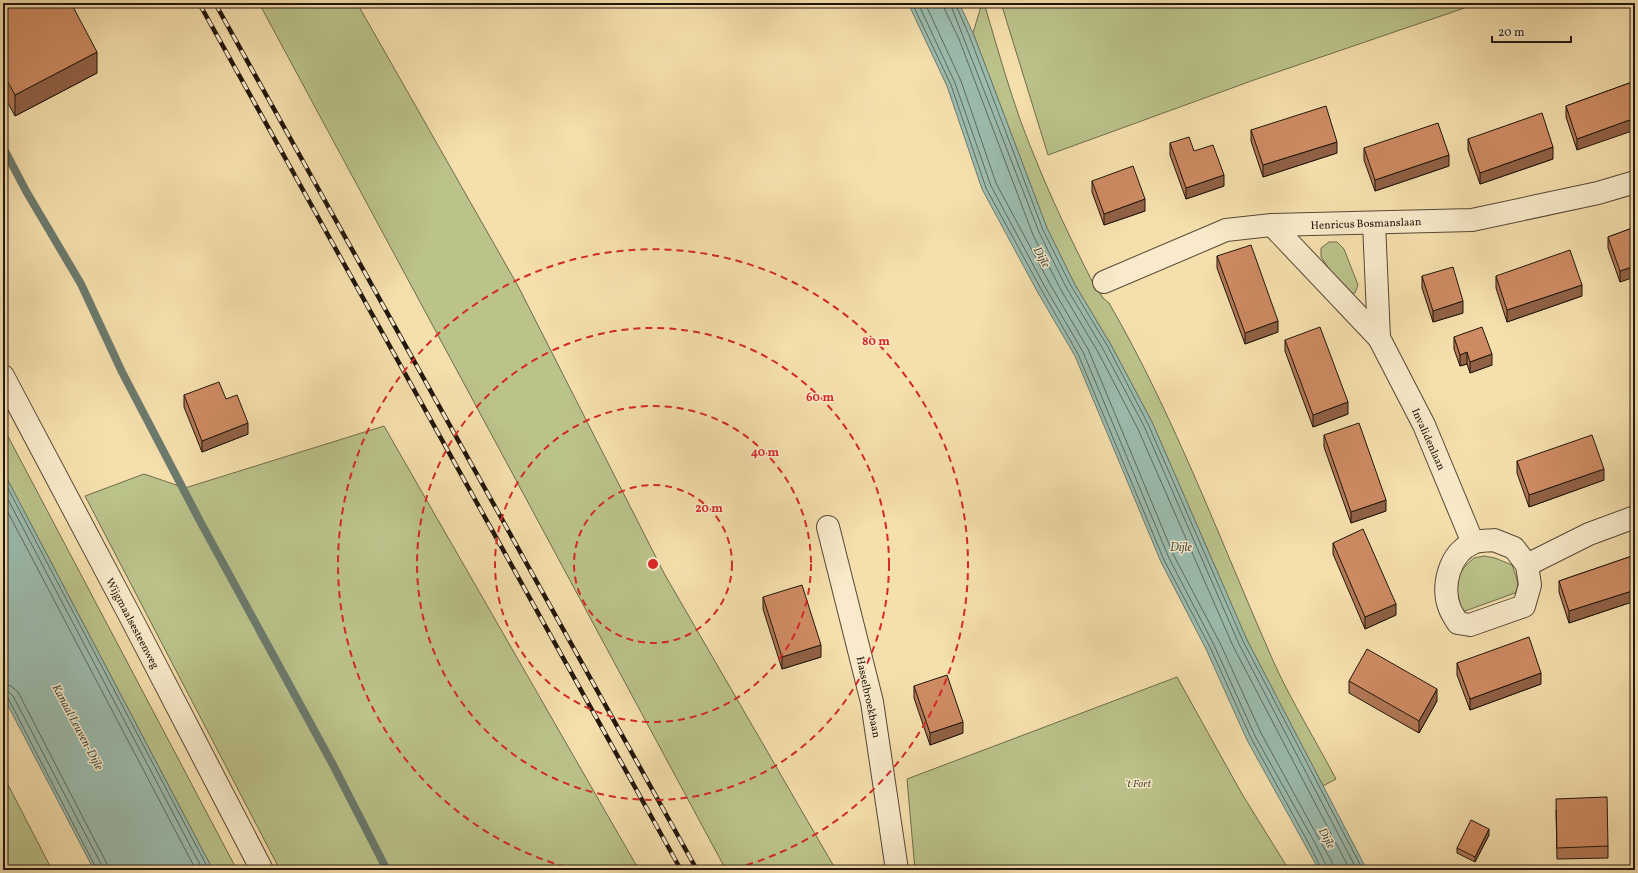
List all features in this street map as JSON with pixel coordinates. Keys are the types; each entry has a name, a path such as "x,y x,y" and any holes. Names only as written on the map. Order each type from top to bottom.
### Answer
{"street":[{"name":"Henricus Bosmanslaan","path":"1104,282 1226,230 1272,225 1472,220 1598,193 1635,182"},
{"name":"Invalidenlaan","path":"1374,222 1379,338"},
{"name":"Invalidenlaan","path":"1272,225 1379,338 1424,425 1473,543"},
{"name":"Wijgmaalsesteenweg","path":"3,376 262,870"},
{"path":"1527,566 1590,534 1635,517"},
{"name":"Hasselbroekbaan","path":"828,527 872,702 897,870"},
{"path":"1494,540 1514,548 1527,566 1530,585 1524,606 1470,624 1458,623 1450,608 1446,585 1449,570 1458,554 1473,543 1494,540"}],"green space":[{"path":"259,3 357,3 518,286 665,575 836,870 726,870"},
{"path":"982,3 984,3 1019,116 1054,203 1094,285 1103,298 1109,303 1155,390 1176,435 1275,665 1336,779 1323,786 1247,640 1152,422 1111,345 1074,283 1047,228 973,33"},
{"path":"1001,3 1479,3 1254,80 1048,155"},
{"path":"1329,242 1337,242 1344,249 1358,285 1355,293 1350,294 1344,291 1321,257 1321,248"},
{"path":"384,426 639,870 280,870 85,496 144,474 185,488"},
{"path":"3,427 237,870 213,870 3,471"},
{"path":"1484,556 1495,558 1512,565 1517,579 1517,590 1515,593 1465,611 1460,608 1459,604 1456,585 1459,575 1466,565 1474,558"},
{"name":"'t Fort","path":"1177,677 1242,794 1289,870 915,870 907,779"},
{"path":"3,775 52,870 3,870"}],"water":[{"name":"Dijle","path":"908,3 959,3 973,33 1047,228 1074,283 1111,345 1152,422 1247,640 1367,870 1319,870 1247,740 1206,649 1161,562 1075,356 1037,291 982,189 947,86"},
{"name":"Kanaal Leuven-Dijle","path":"3,471 213,870 94,870 3,696"}],"building":[{"path":"3,3 71,3 97,52 15,95 3,73"},
{"path":"1635,81 1635,118 1577,139 1566,106"},
{"path":"1326,106 1337,142 1263,165 1251,130"},
{"path":"1542,113 1553,147 1480,173 1468,139"},
{"path":"1438,123 1449,155 1375,180 1364,148"},
{"path":"1189,137 1194,151 1213,145 1224,175 1186,188 1170,143"},
{"path":"1133,166 1145,199 1104,214 1092,181"},
{"path":"1635,227 1635,266 1620,271 1608,237"},
{"path":"1251,245 1278,321 1245,333 1217,256"},
{"path":"1570,250 1582,285 1507,310 1496,276"},
{"path":"1453,267 1463,301 1433,311 1422,276"},
{"path":"1320,327 1348,402 1313,415 1285,340"},
{"path":"1482,327 1492,354 1470,362 1467,352 1460,355 1454,337"},
{"path":"219,382 226,399 237,395 248,423 202,441 184,395"},
{"path":"1359,423 1386,500 1351,512 1324,435"},
{"path":"1592,435 1604,469 1529,495 1517,461"},
{"path":"1363,529 1396,604 1365,617 1333,543"},
{"path":"1635,555 1635,590 1569,611 1559,581"},
{"path":"802,585 821,645 782,657 763,597"},
{"path":"1529,637 1541,673 1470,699 1457,663"},
{"path":"1367,649 1437,689 1419,721 1349,681"},
{"path":"947,675 963,722 930,733 914,686"},
{"path":"1607,797 1608,846 1557,848 1556,799"},
{"path":"1471,820 1489,829 1475,857 1457,848"}],"waterway":[{"path":"3,147 26,191 81,284 122,372 201,523 332,763 387,870"}],"railway":[{"path":"199,3 681,870"},
{"path":"215,3 697,870"}]}
